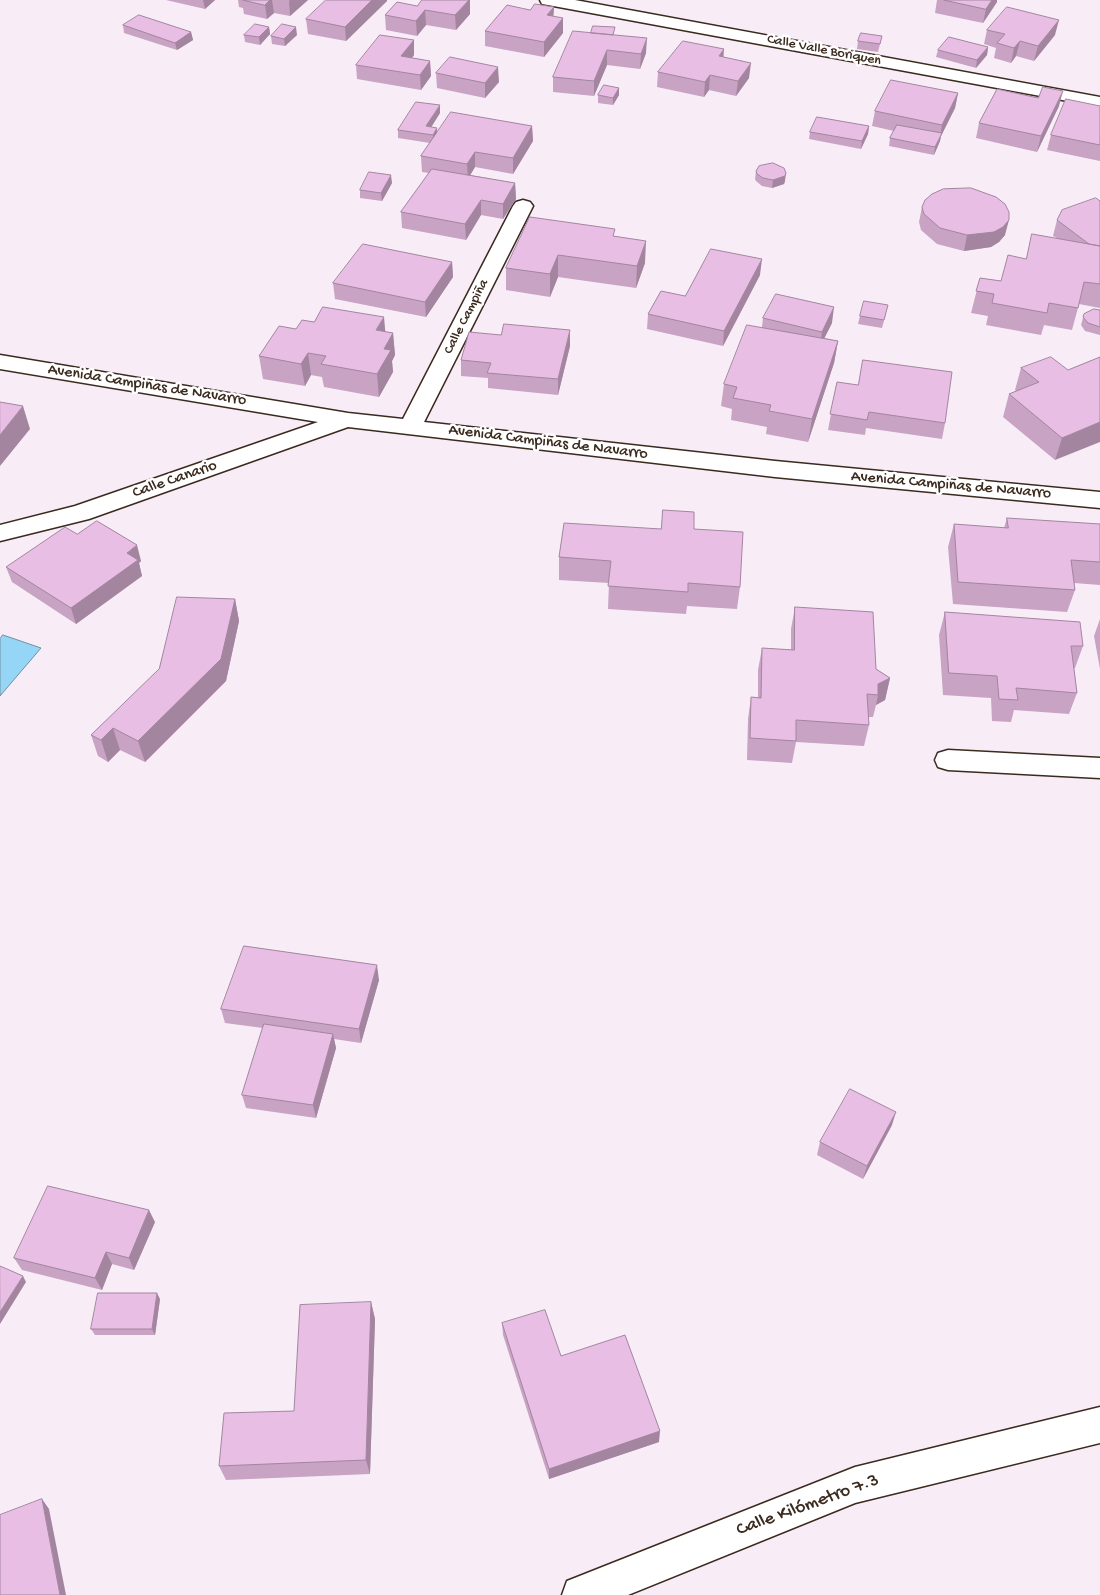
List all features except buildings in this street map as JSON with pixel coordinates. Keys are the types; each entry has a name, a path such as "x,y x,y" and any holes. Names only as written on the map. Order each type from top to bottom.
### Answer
{"street":[{"name":"Calle Valle Boriquen","path":"548,0 1100,102"},
{"name":"Calle Campiña","path":"410,427 523,206"},
{"name":"Avenida Campiñas de Navarro","path":"0,362 348,420 776,469 1100,500"},
{"name":"Calle Canario","path":"0,533 81,513 348,420"},
{"path":"948,760 1100,768"},
{"name":"Calle Kilómetro 7.3","path":"581,1595 855,1485 1100,1425"}],"water":[{"path":"3,635 41,648 0,696 0,639"}]}
